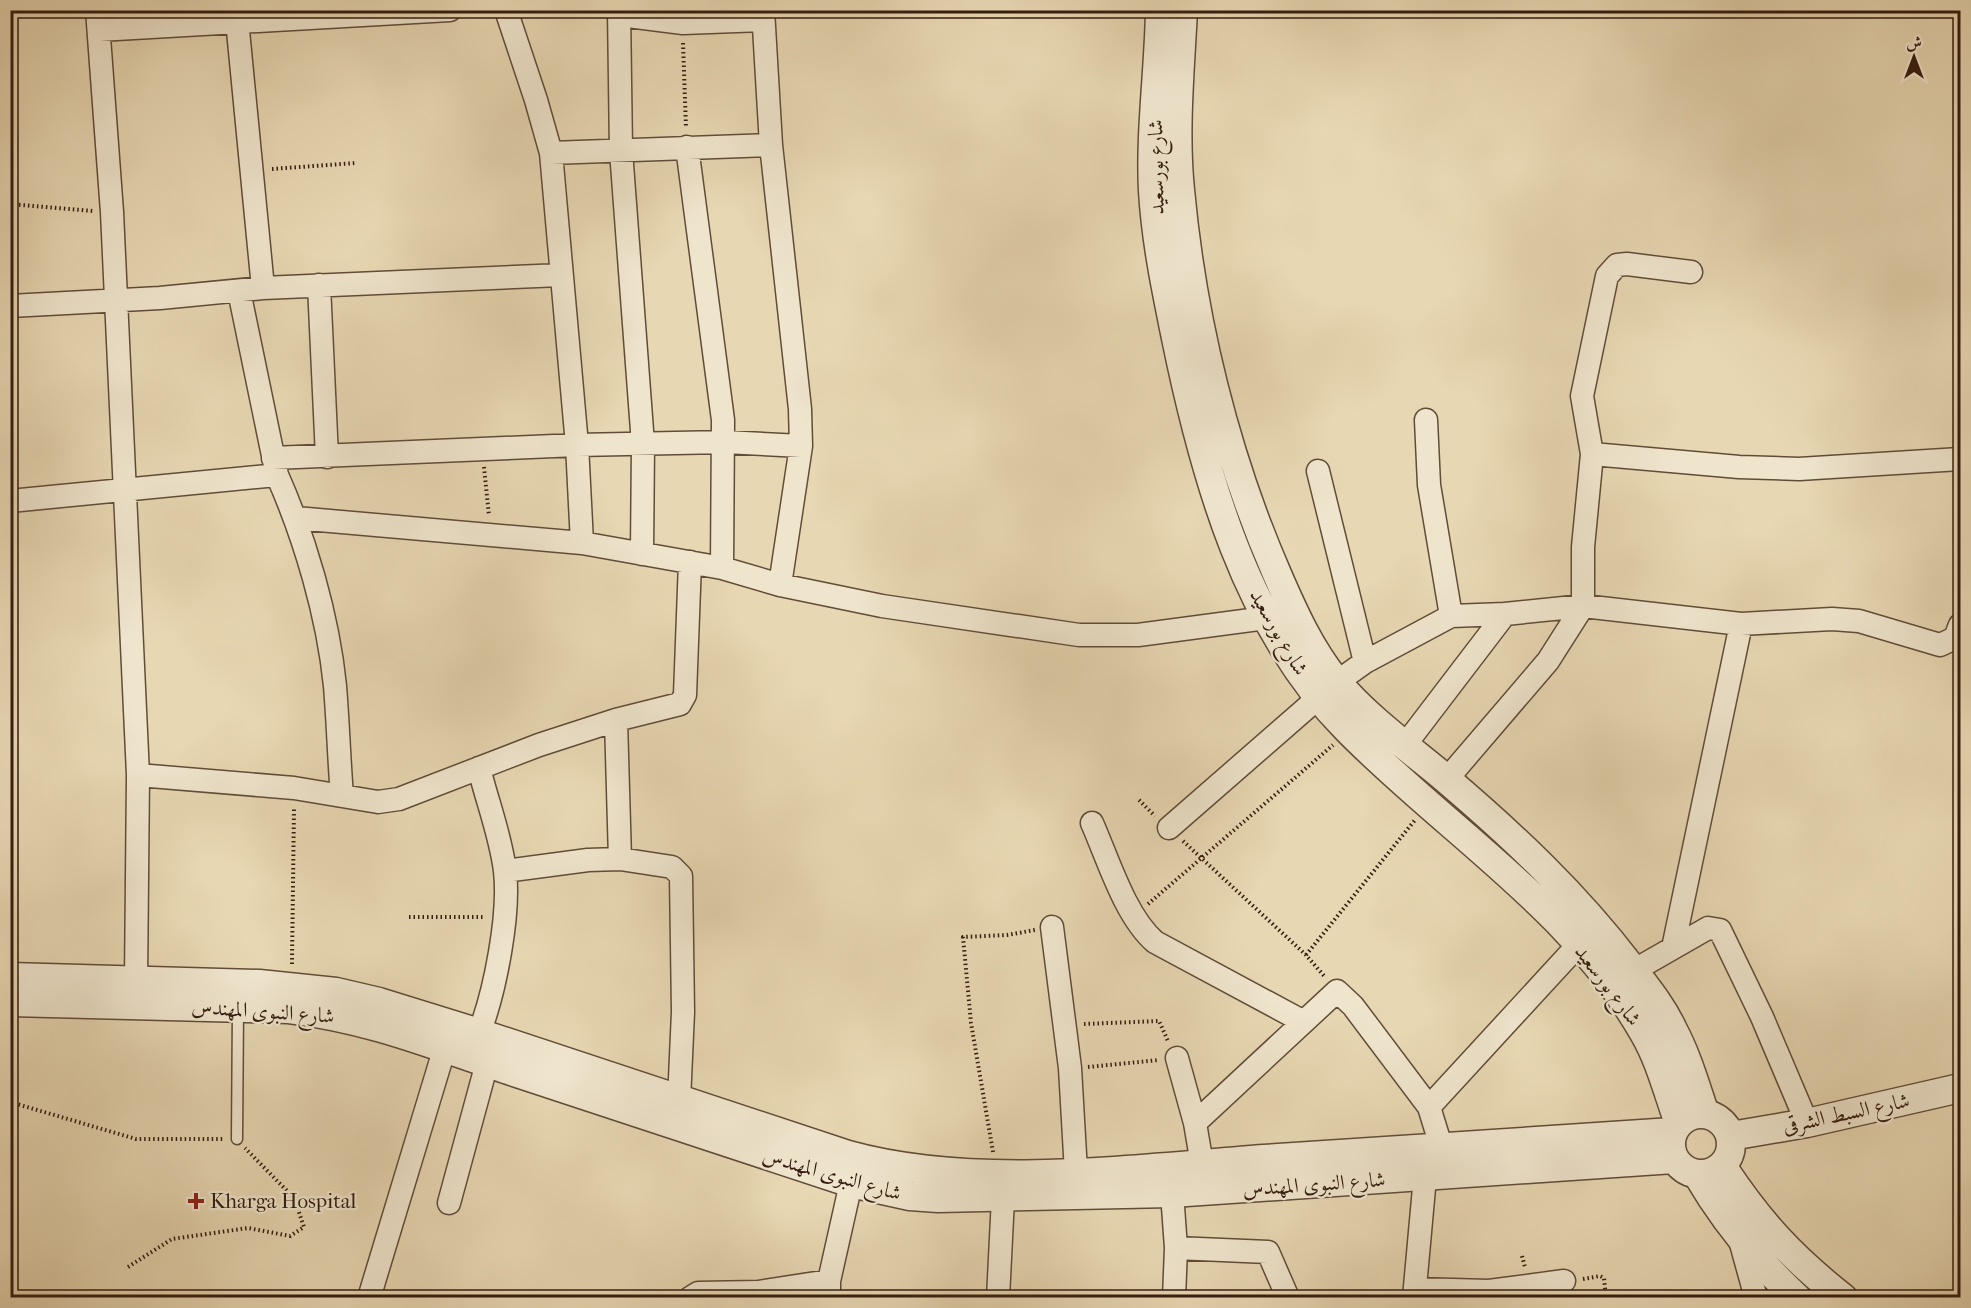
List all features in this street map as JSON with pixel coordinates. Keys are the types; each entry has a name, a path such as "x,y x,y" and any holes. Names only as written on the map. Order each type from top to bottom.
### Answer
{"street":[{"path":"136,981 138,775 112,212 98,20 450,10"},
{"path":"506,10 537,100 551,153 577,445 582,543"},
{"name":"شارع بورسعيد","path":"1160,10 1153,148 1157,231 1186,390 1215,488 1317,654 1327,690 1405,745 1446,779 1564,886 1596,922 1655,998 1673,1028 1692,1144 1794,1258 1843,1298"},
{"name":"شارع بورسعيد","path":"1184,10 1178,148 1184,227 1194,295 1214,383 1241,477 1249,544 1266,618 1327,690 1349,731 1428,804 1507,872 1579,944 1646,1035 1721,1215 1740,1240 1797,1298"},
{"path":"642,554 642,444 621,151 619,13 683,23 763,15 771,145 800,409 801,446 780,585"},
{"path":"236,17 263,288"},
{"path":"551,153 771,145"},
{"path":"687,147 725,442 722,568"},
{"path":"1446,779 1548,660 1583,606 1583,548 1592,454 1582,396 1585,369 1610,270 1626,264 1691,272"},
{"path":"10,306 263,288 561,275"},
{"path":"319,285 327,457"},
{"path":"239,291 275,466 296,518 330,655 342,796"},
{"path":"1426,420 1429,485 1451,616"},
{"path":"10,501 123,489 327,457 577,445 725,442 801,446"},
{"path":"1592,454 1739,467 1799,469 1960,459"},
{"path":"1318,471 1365,662"},
{"path":"296,518 582,543 722,568 780,585 882,606 1078,635 1138,635 1266,618"},
{"path":"138,775 294,788 378,802 399,799 539,744 616,720 680,704 684,698 690,562"},
{"path":"1169,828 1327,690 1365,662 1451,616 1505,614 1583,606 1741,624 1832,619 1859,621 1940,645 1955,638 1960,625"},
{"path":"1405,745 1505,614"},
{"path":"1673,948 1741,624"},
{"path":"616,720 620,859"},
{"path":"479,768 505,871 504,916 491,1002 479,1033"},
{"path":"1092,823 1134,916 1145,934 1155,942 1302,1020"},
{"path":"505,871 588,860 620,859 672,867 681,876 683,1012 679,1101"},
{"path":"1052,927 1070,1068 1076,1172"},
{"path":"1633,970 1708,928 1720,930 1762,1017 1807,1123"},
{"path":"1429,1107 1579,944"},
{"name":"شارع النبوى المهندس","path":"10,977 292,986 380,1002 679,1101 877,1163 1000,1186 1172,1193 1425,1177 1692,1144"},
{"path":"1195,1123 1302,1020 1337,991 1353,1006 1429,1107 1441,1146"},
{"name":"شارع النبوى المهندس","path":"10,1002 238,1007 332,1014 374,1024 445,1047 851,1184 910,1196 1000,1186 1076,1172 1441,1146 1692,1144"},
{"path":"369,1298 445,1047"},
{"path":"1177,1058 1195,1123 1202,1164"},
{"path":"449,1203 487,1063"},
{"name":"شارع السبط الشرقى","path":"1692,1144 1728,1157 1731,1136 1807,1123 1960,1088"},
{"path":"1425,1177 1415,1293 1489,1291 1564,1281"},
{"path":"690,1298 698,1293 829,1289 851,1184"},
{"path":"998,1298 1000,1186"},
{"path":"1172,1193 1176,1248 1174,1298"},
{"path":"1740,1240 1756,1298"},
{"path":"1176,1248 1268,1252 1288,1298"}],"lane":[{"path":"237,1139 238,1007"}],"path":[{"path":"683,23 687,147"},
{"path":"250,170 356,163"},
{"path":"10,204 112,212"},
{"path":"482,448 492,536"},
{"path":"1134,916 1349,731"},
{"path":"292,986 294,788"},
{"path":"1306,955 1428,804"},
{"path":"1201,858 1306,955 1337,991"},
{"path":"409,918 504,916"},
{"path":"1000,1186 970,1023 963,937 1007,935 1052,927"},
{"path":"1064,1024 1159,1020 1177,1058 1070,1068"},
{"path":"10,1102 136,1139 237,1139 294,1198 304,1227 290,1236 248,1228 172,1239 128,1267"},
{"path":"1564,1281 1600,1276 1606,1283 1606,1298"}],"place":[{"name":"Kharga Hospital","path":"196,1201"}]}
